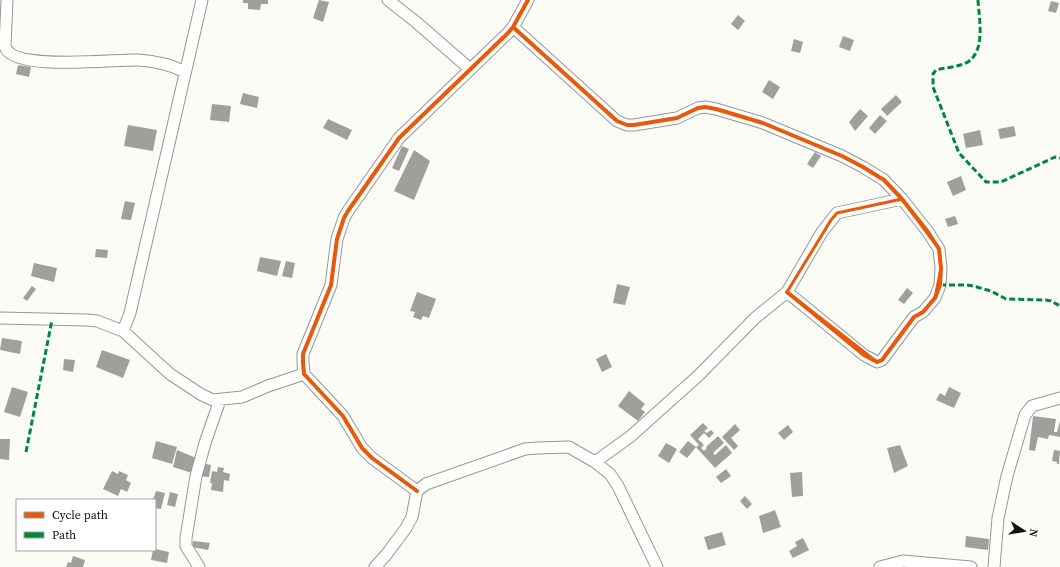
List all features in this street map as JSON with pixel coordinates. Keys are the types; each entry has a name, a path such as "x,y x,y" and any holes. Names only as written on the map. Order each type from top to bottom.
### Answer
{"street":[{"path":"7,0 5,46 9,53 20,58 50,63 124,60 155,62 172,65 185,72"},
{"path":"122,331 130,313 202,0"},
{"path":"388,0 470,69"},
{"path":"417,491 372,458 362,448 343,416 304,374 303,354 331,285 337,239 344,218 399,138 513,27 528,0"},
{"path":"513,27 617,121 634,125 677,118 698,108 716,108 763,123 842,156 884,180 902,198 939,249 941,268 940,285 935,298 923,312 914,317 882,360 877,362 864,355 787,292"},
{"path":"595,462 631,436 699,375 755,318 787,292 822,232 837,213 902,198"},
{"path":"0,318 97,321 122,331 170,374 202,395 213,400 242,397 268,386 304,374"},
{"path":"994,567 998,518 1018,436 1025,415 1032,406 1060,398"},
{"path":"199,567 186,546 186,538 196,476 205,443 220,400"},
{"path":"375,567 386,555 409,522 415,507 417,491 432,481 525,449 569,447 595,462 610,474 618,486 657,567"},
{"path":"880,567 903,560 971,567"}],"highlighted area":[{"path":"902,199 939,249 941,268 935,298 923,312 914,317 882,360 877,362 787,292 831,220 837,213"}],"building":[{"path":"243,0 268,0 268,4 261,4 260,10 248,9 248,3 243,3"},
{"path":"319,0 329,2 323,22 313,18"},
{"path":"1051,1 1059,3 1056,13 1048,11"},
{"path":"738,15 745,21 738,30 731,24"},
{"path":"843,36 854,40 850,51 839,47"},
{"path":"794,39 803,42 800,53 791,51"},
{"path":"18,65 31,67 29,77 16,74"},
{"path":"769,80 780,87 773,99 762,92"},
{"path":"243,93 259,97 257,108 240,104"},
{"path":"896,95 902,102 887,116 881,109"},
{"path":"212,104 231,106 229,122 210,120"},
{"path":"860,109 868,116 855,131 849,122"},
{"path":"880,115 887,121 875,134 869,128"},
{"path":"328,119 352,130 347,140 323,128"},
{"path":"128,125 157,130 153,151 124,146"},
{"path":"1014,126 1016,136 1000,139 998,129"},
{"path":"980,130 983,145 966,148 963,134"},
{"path":"402,146 409,149 399,171 392,168"},
{"path":"414,150 430,161 414,200 394,191"},
{"path":"815,152 821,156 813,168 807,164"},
{"path":"961,176 966,190 953,196 947,182"},
{"path":"125,201 135,203 131,220 121,219"},
{"path":"955,216 958,224 948,227 945,219"},
{"path":"96,249 108,250 107,258 95,257"},
{"path":"260,257 281,261 277,276 257,271"},
{"path":"286,261 295,263 292,278 282,276"},
{"path":"34,263 57,268 54,282 31,276"},
{"path":"617,284 630,287 625,305 613,303"},
{"path":"32,286 36,289 27,301 23,298"},
{"path":"907,288 913,293 904,304 898,300"},
{"path":"417,292 436,299 429,318 423,316 421,320 413,317 415,312 410,311"},
{"path":"2,338 22,341 20,354 0,350"},
{"path":"102,350 130,360 123,378 96,367"},
{"path":"606,354 612,367 602,372 596,359"},
{"path":"64,359 75,360 73,372 63,370"},
{"path":"12,387 28,392 20,417 4,412"},
{"path":"949,387 961,393 954,408 936,400 940,393 945,396"},
{"path":"629,391 645,404 641,409 645,412 638,421 618,406"},
{"path":"1033,416 1056,419 1054,432 1057,432 1060,421 1060,437 1049,435 1048,439 1038,437 1035,451 1029,450"},
{"path":"703,423 708,428 704,431 707,433 711,430 714,433 709,438 704,433 698,439 704,445 701,448 704,451 707,448 706,447 718,436 724,443 713,453 715,455 726,445 732,453 715,468 696,447 699,445 690,435"},
{"path":"735,424 740,430 731,438 738,446 734,450 722,437"},
{"path":"788,425 793,432 784,440 778,433"},
{"path":"0,439 10,439 9,460 0,459"},
{"path":"156,441 177,447 172,464 152,458"},
{"path":"688,441 696,447 687,458 679,452"},
{"path":"666,443 677,449 669,463 658,456"},
{"path":"900,445 908,466 894,473 887,448"},
{"path":"177,450 196,458 192,473 173,467"},
{"path":"1054,450 1060,451 1059,464 1052,461"},
{"path":"201,463 211,465 209,477 199,476"},
{"path":"218,467 224,468 223,472 230,474 229,481 224,480 223,492 211,490 212,483 210,483 212,471 217,472"},
{"path":"726,469 731,476 721,483 716,477"},
{"path":"112,471 118,474 119,471 128,475 126,480 131,483 127,492 121,489 118,496 103,489"},
{"path":"802,472 803,496 792,497 790,473"},
{"path":"156,491 165,493 161,509 156,508 156,499 153,499"},
{"path":"170,492 178,494 175,507 167,505"},
{"path":"745,496 752,504 747,509 740,501"},
{"path":"775,510 781,527 763,533 759,516"},
{"path":"722,532 726,545 708,550 704,537"},
{"path":"966,536 989,539 988,550 965,547"},
{"path":"803,538 809,550 793,558 789,551 797,546 795,542"},
{"path":"193,541 210,543 208,550 192,547"},
{"path":"156,549 169,552 167,563 151,560 153,551 156,551"},
{"path":"73,556 85,560 83,567 66,567 68,562 71,563"}],"marked path":[{"path":"978,0 980,36 976,53 964,64 936,70 933,74 933,87 959,153 986,182 1001,182 1055,157 1060,158"},
{"path":"940,285 973,286 991,291 1006,299 1046,300 1060,306"},
{"path":"26,452 52,320"}],"cycle path":[{"path":"417,491 372,458 362,448 343,416 304,374 303,354 331,285 337,239 348,211 399,138 508,33 528,0"},
{"path":"513,27 617,121 627,125 677,118 698,108 705,107 763,123 842,156 884,180 902,199 928,232 939,249 941,268 940,285 935,298 923,312 914,317 882,360 877,362 864,355 787,292"}]}
